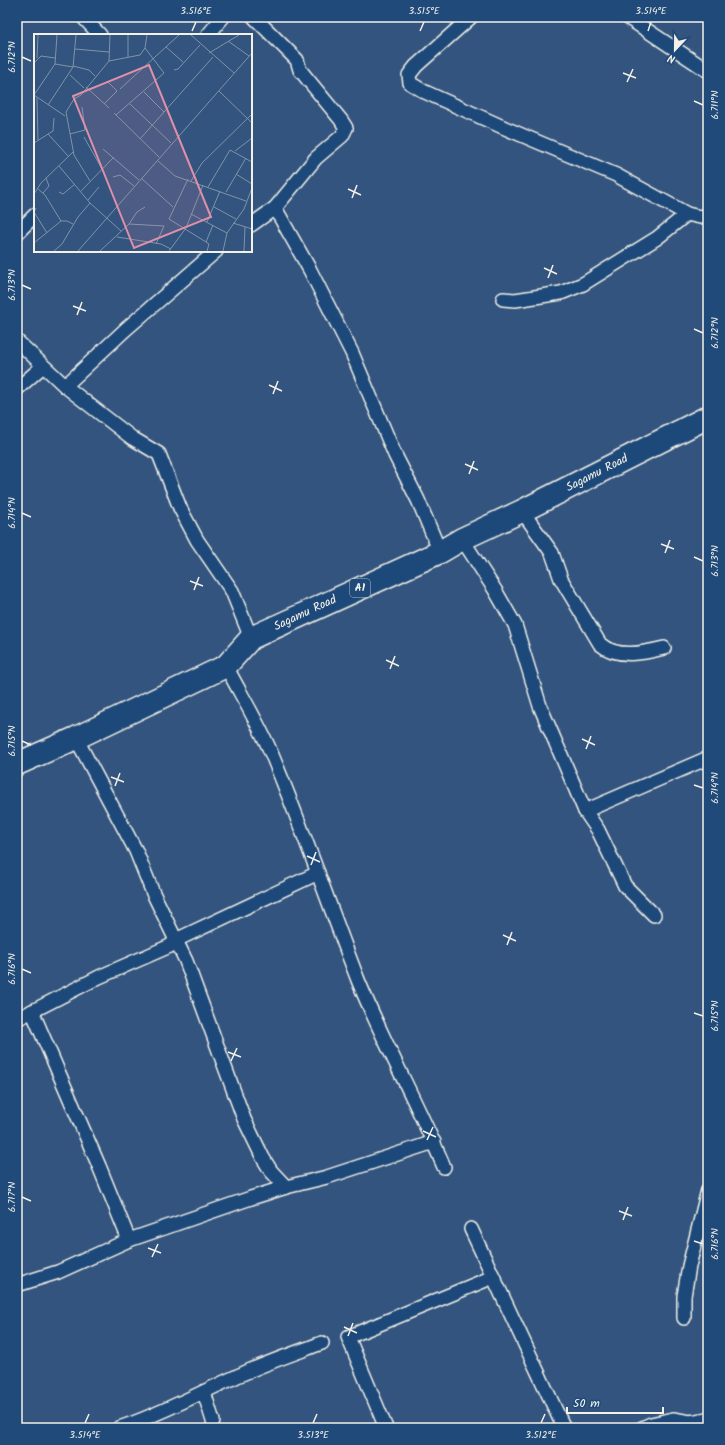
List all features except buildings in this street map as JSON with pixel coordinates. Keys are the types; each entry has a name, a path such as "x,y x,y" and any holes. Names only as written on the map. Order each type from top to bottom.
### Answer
{"highway":[{"name":"Sagamu Road","path":"17,764 76,738 226,666 251,638 440,552 708,417"}],"street":[{"path":"83,17 99,34"},
{"path":"209,34 223,17"},
{"path":"252,224 275,208 316,158 342,136 346,128 300,70 297,60 254,17"},
{"path":"471,17 416,66 409,75 410,83 425,92 505,128 616,175 687,214 700,217 708,215"},
{"path":"627,17 708,71"},
{"path":"275,208 310,270 352,353 395,455 418,500 440,552"},
{"path":"503,299 516,300 561,293 583,284 658,238 687,214"},
{"path":"17,233 34,216"},
{"path":"65,386 126,329 215,252"},
{"path":"17,341 65,386 132,438 159,454 180,508 197,540 232,591 251,638"},
{"path":"17,389 43,366"},
{"path":"522,511 552,553 561,579 600,644 606,649 615,652 628,653 640,653 664,648"},
{"path":"462,540 495,590 515,625 540,706 585,811 598,830 625,886 654,915"},
{"path":"226,666 271,753 359,981 434,1142 444,1167"},
{"path":"76,738 136,851 153,892 186,961 244,1119 271,1171 286,1187"},
{"path":"585,811 708,758"},
{"path":"17,1019 99,977 170,946 176,940 318,873"},
{"path":"32,1011 99,1166 129,1240"},
{"path":"17,1285 58,1272 129,1240 251,1198 286,1187 327,1177 434,1142"},
{"path":"684,1318 684,1296 689,1266 708,1190"},
{"path":"471,1229 564,1428"},
{"path":"386,1428 348,1337 493,1277"},
{"path":"120,1428 142,1421 242,1374 322,1343"},
{"path":"204,1392 213,1421"},
{"path":"642,1428 651,1424 673,1419 690,1422 708,1419"}]}
